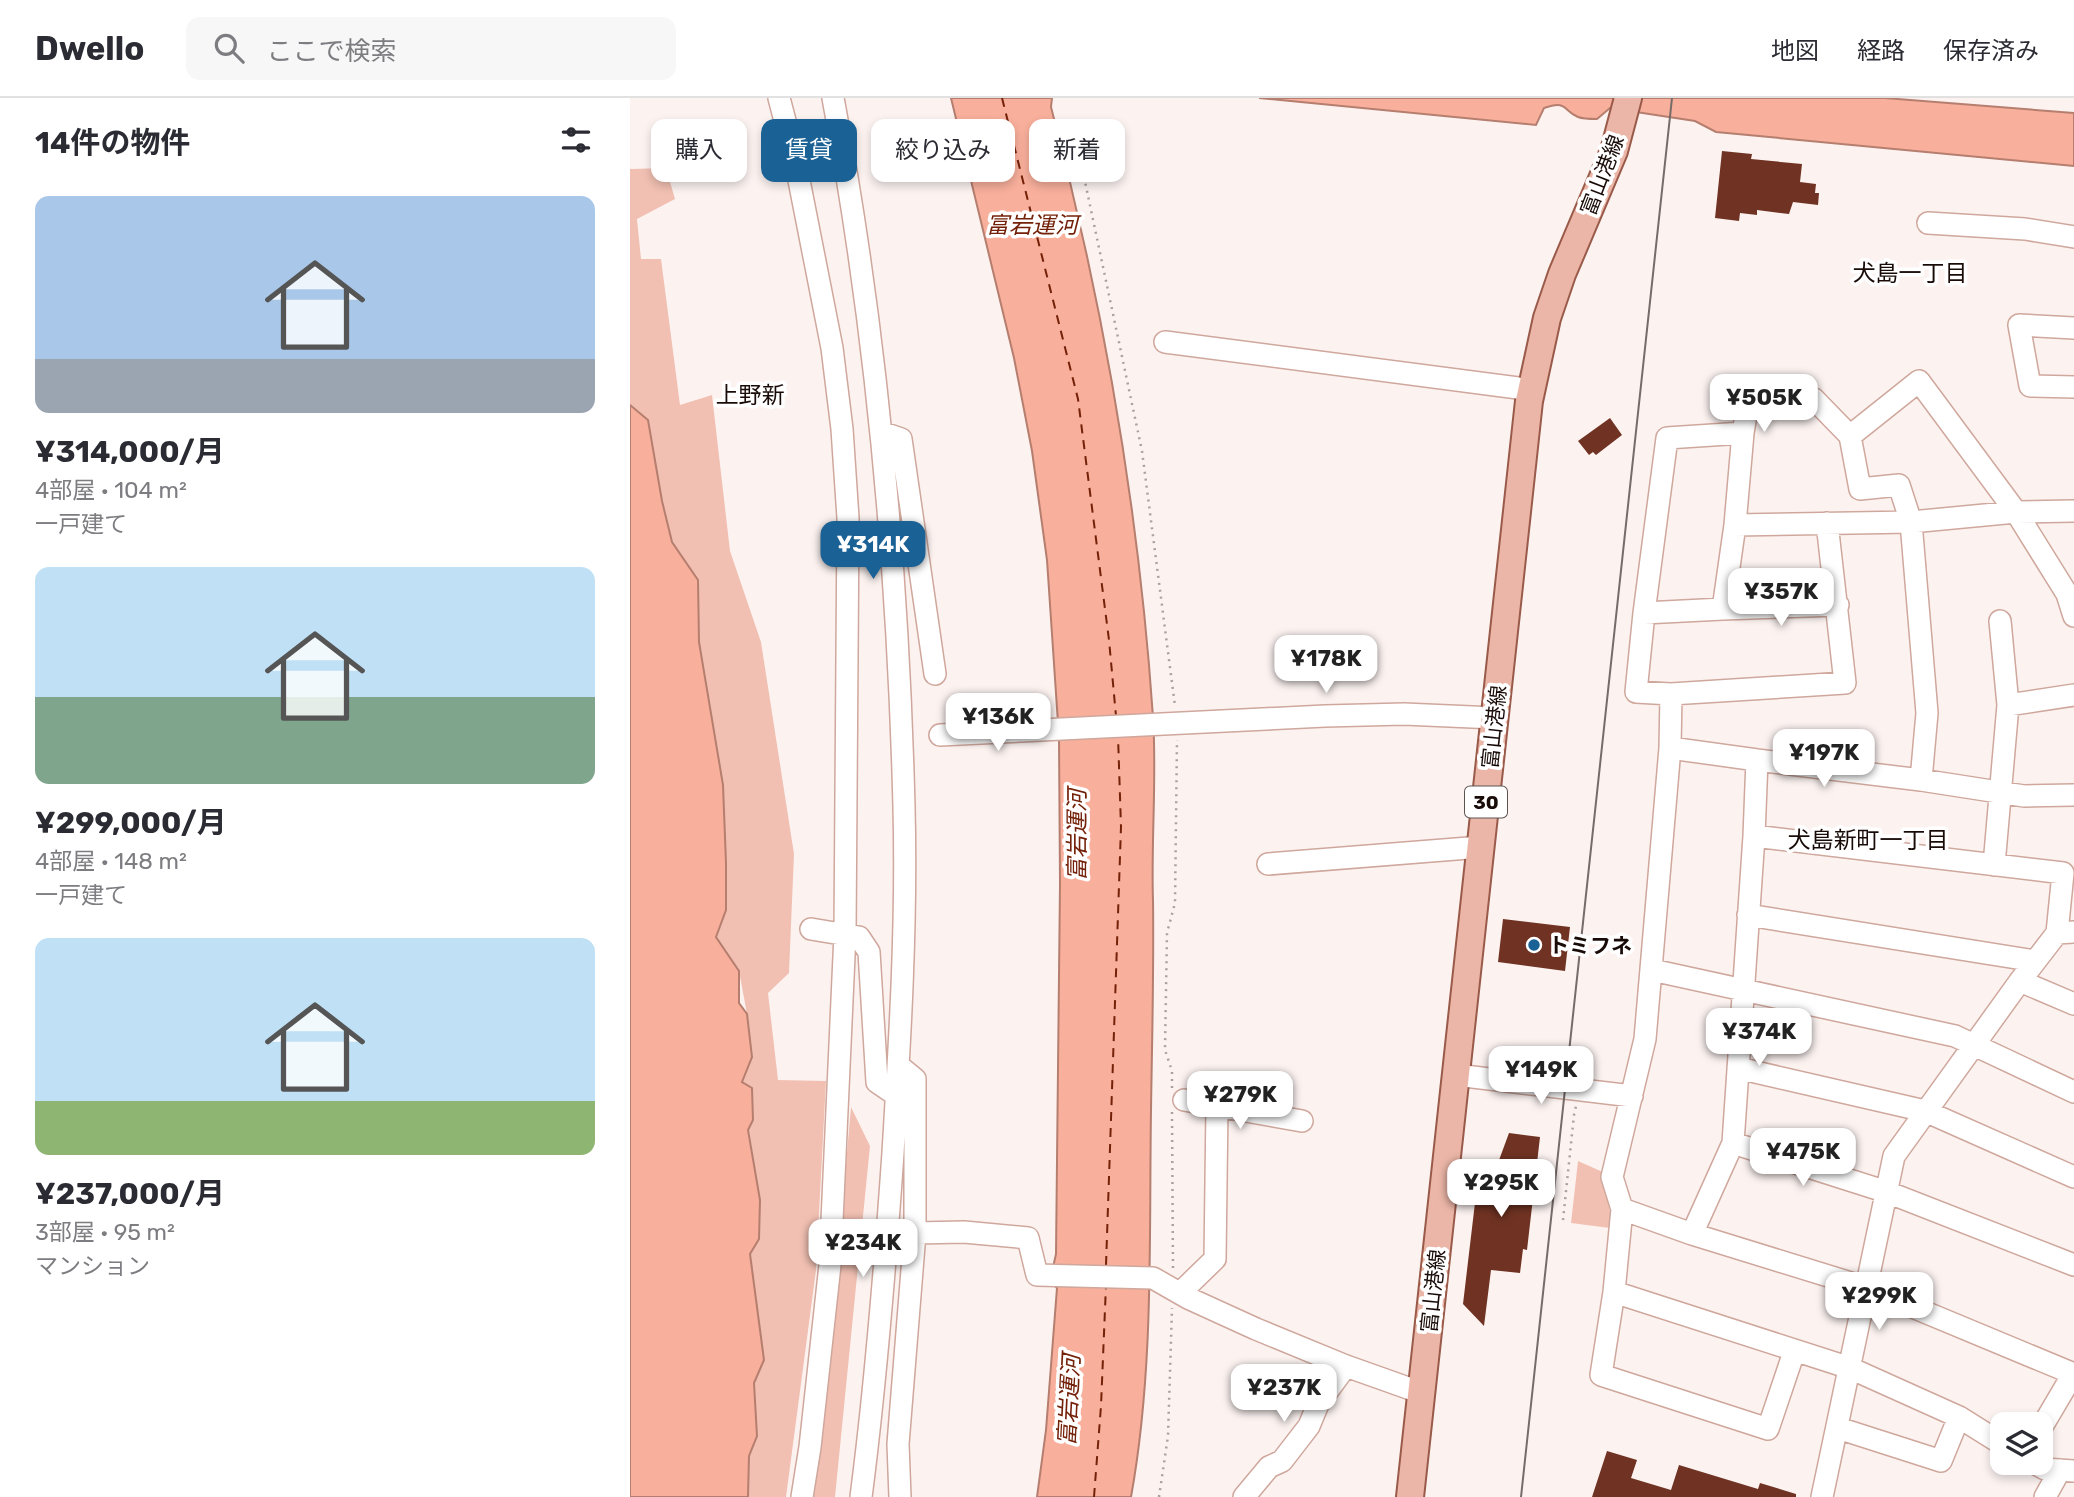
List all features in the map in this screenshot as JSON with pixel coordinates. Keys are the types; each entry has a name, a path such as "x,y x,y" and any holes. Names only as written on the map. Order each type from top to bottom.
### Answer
{"main road":[{"name":"富山港線","path":"1410,1497 1529,401 1547,318 1562,274 1605,174 1625,109"}],"street":[{"path":"779,98 794,155 832,348 842,429 848,518 845,934 830,1265 812,1434 802,1497"},
{"path":"833,98 847,176 881,432 896,604 904,809 904,924 897,1095 882,1305 861,1497"},
{"path":"1928,223 2025,229 2074,237"},
{"path":"2074,328 2019,325 2030,386 2074,387"},
{"path":"1165,342 1518,388"},
{"path":"1850,436 1919,381 2016,512 2067,594 2074,616"},
{"path":"1723,609 1748,403 1814,400 1850,436 1860,489 1899,485 1911,522 1927,713 1921,780"},
{"path":"881,432 901,439 935,674"},
{"path":"1743,433 1667,438 1636,692 1671,694 1845,683 1827,523"},
{"path":"1735,525 1911,522 2016,512 2074,511"},
{"path":"1644,613 1838,605"},
{"path":"1994,865 2008,705 2000,621"},
{"path":"1671,694 1670,747 1645,1039 1612,1177 1622,1209 1614,1292 1601,1375 1768,1429 1794,1352"},
{"path":"2008,705 2074,695"},
{"path":"940,735 1177,722 1404,714 1495,719"},
{"path":"1670,747 2024,796 2074,794"},
{"path":"1692,1234 1732,1143 1757,760"},
{"path":"1754,836 2063,873 2066,932 2035,961 1894,1156 1822,1497"},
{"path":"1268,864 1481,846"},
{"path":"1748,915 2035,961"},
{"path":"811,929 859,937 869,951 877,1083 897,1095"},
{"path":"1651,970 1955,1036 2074,1092"},
{"path":"2020,981 2074,1004"},
{"path":"898,1065 915,1079 915,1233 898,1444 900,1497"},
{"path":"1738,1068 1925,1111 2074,1177"},
{"path":"1455,1075 1632,1096"},
{"path":"1176,1103 1217,1106 1302,1121"},
{"path":"1177,1291 1215,1259 1217,1106"},
{"path":"1732,1143 1887,1192 2074,1265"},
{"path":"1622,1209 1692,1234 1867,1288 2073,1374 2051,1412"},
{"path":"915,1233 964,1232 1028,1238 1035,1256 1037,1275 1153,1278 1256,1329 1346,1366 1422,1392"},
{"path":"1614,1292 1850,1368 1959,1416 1990,1436"},
{"path":"1244,1497 1269,1467 1282,1461 1309,1426 1318,1404 1346,1366"},
{"path":"1838,1428 1941,1461 1959,1416"},
{"path":"2045,1497 2067,1470"}],"path":[{"path":"1085,182 1142,451 1177,722 1175,903 1167,933 1165,1050 1172,1071 1176,1103 1177,1291 1168,1436 1160,1497"},
{"path":"1563,1220 1574,1115 1580,1089"}],"shaded area":[{"path":"651,168 651,182 670,182 675,199 637,219 641,259 661,259 680,405 712,395 730,551 761,642 794,854 789,973 768,993 778,1080 826,1081 816,1270 786,1497 748,1497 749,1455 757,1436 754,1383 764,1360 750,1253 759,1239 760,1200 741,1082 752,1057 739,971 716,937 726,910 723,785 699,642 698,580 672,543 648,420 630,405 630,169"},
{"path":"851,1107 870,1146 835,1497 809,1497 840,1233"},
{"path":"1578,1161 1605,1173 1610,1228 1571,1223"}],"water":[{"name":"富岩運河","path":"951,98 1052,98 1054,119 1029,119 1029,182 1070,182 1117,410 1139,563 1154,740 1153,979 1147,1353 1144,1401 1131,1497 1037,1497 1046,1430 1057,1288 1050,1281 1056,1254 1059,738 1047,560 1032,451 1014,358 971,182 1015,182 1015,119 956,119"},
{"path":"1259,98 1885,98 2074,113 2074,166 1716,132 1695,121 1610,108 1597,119 1590,119 1578,117 1561,105 1552,106 1544,108 1536,125"},
{"path":"630,405 648,420 672,542 698,580 699,642 723,785 726,910 716,937 739,971 739,1003 747,1014 752,1057 742,1082 752,1088 753,1120 748,1130 760,1200 759,1239 750,1254 764,1360 754,1383 757,1436 749,1456 748,1497 630,1497"}],"building":[{"path":"1722,151 1752,154 1751,159 1802,164 1800,182 1816,184 1815,193 1819,193 1818,205 1793,202 1789,214 1757,210 1757,215 1740,213 1739,221 1715,218"},
{"path":"1610,418 1622,435 1596,455 1593,452 1589,455 1578,441"},
{"name":"トミフネ","path":"1503,919 1570,927 1565,971 1498,962"},
{"path":"1509,1133 1540,1137 1527,1250 1523,1249 1520,1273 1491,1270 1484,1326 1463,1304 1479,1169 1495,1171"},
{"path":"1607,1451 1637,1460 1631,1478 1671,1490 1679,1465 1758,1489 1760,1483 1796,1494 1796,1497 1592,1497"}],"ferry route":[{"path":"1002,98 1078,399 1116,716"},
{"path":"1106,1265 1121,827 1118,736"},
{"path":"1094,1497 1106,1285"}],"tram line":[{"path":"1521,1497 1672,98"}],"place":[{"name":"トミフネ","path":"1534,945"}],"district":[{"name":"犬島一丁目","path":"1910,273"},
{"name":"上野新","path":"750,395"},
{"name":"犬島新町一丁目","path":"1868,840"}]}
